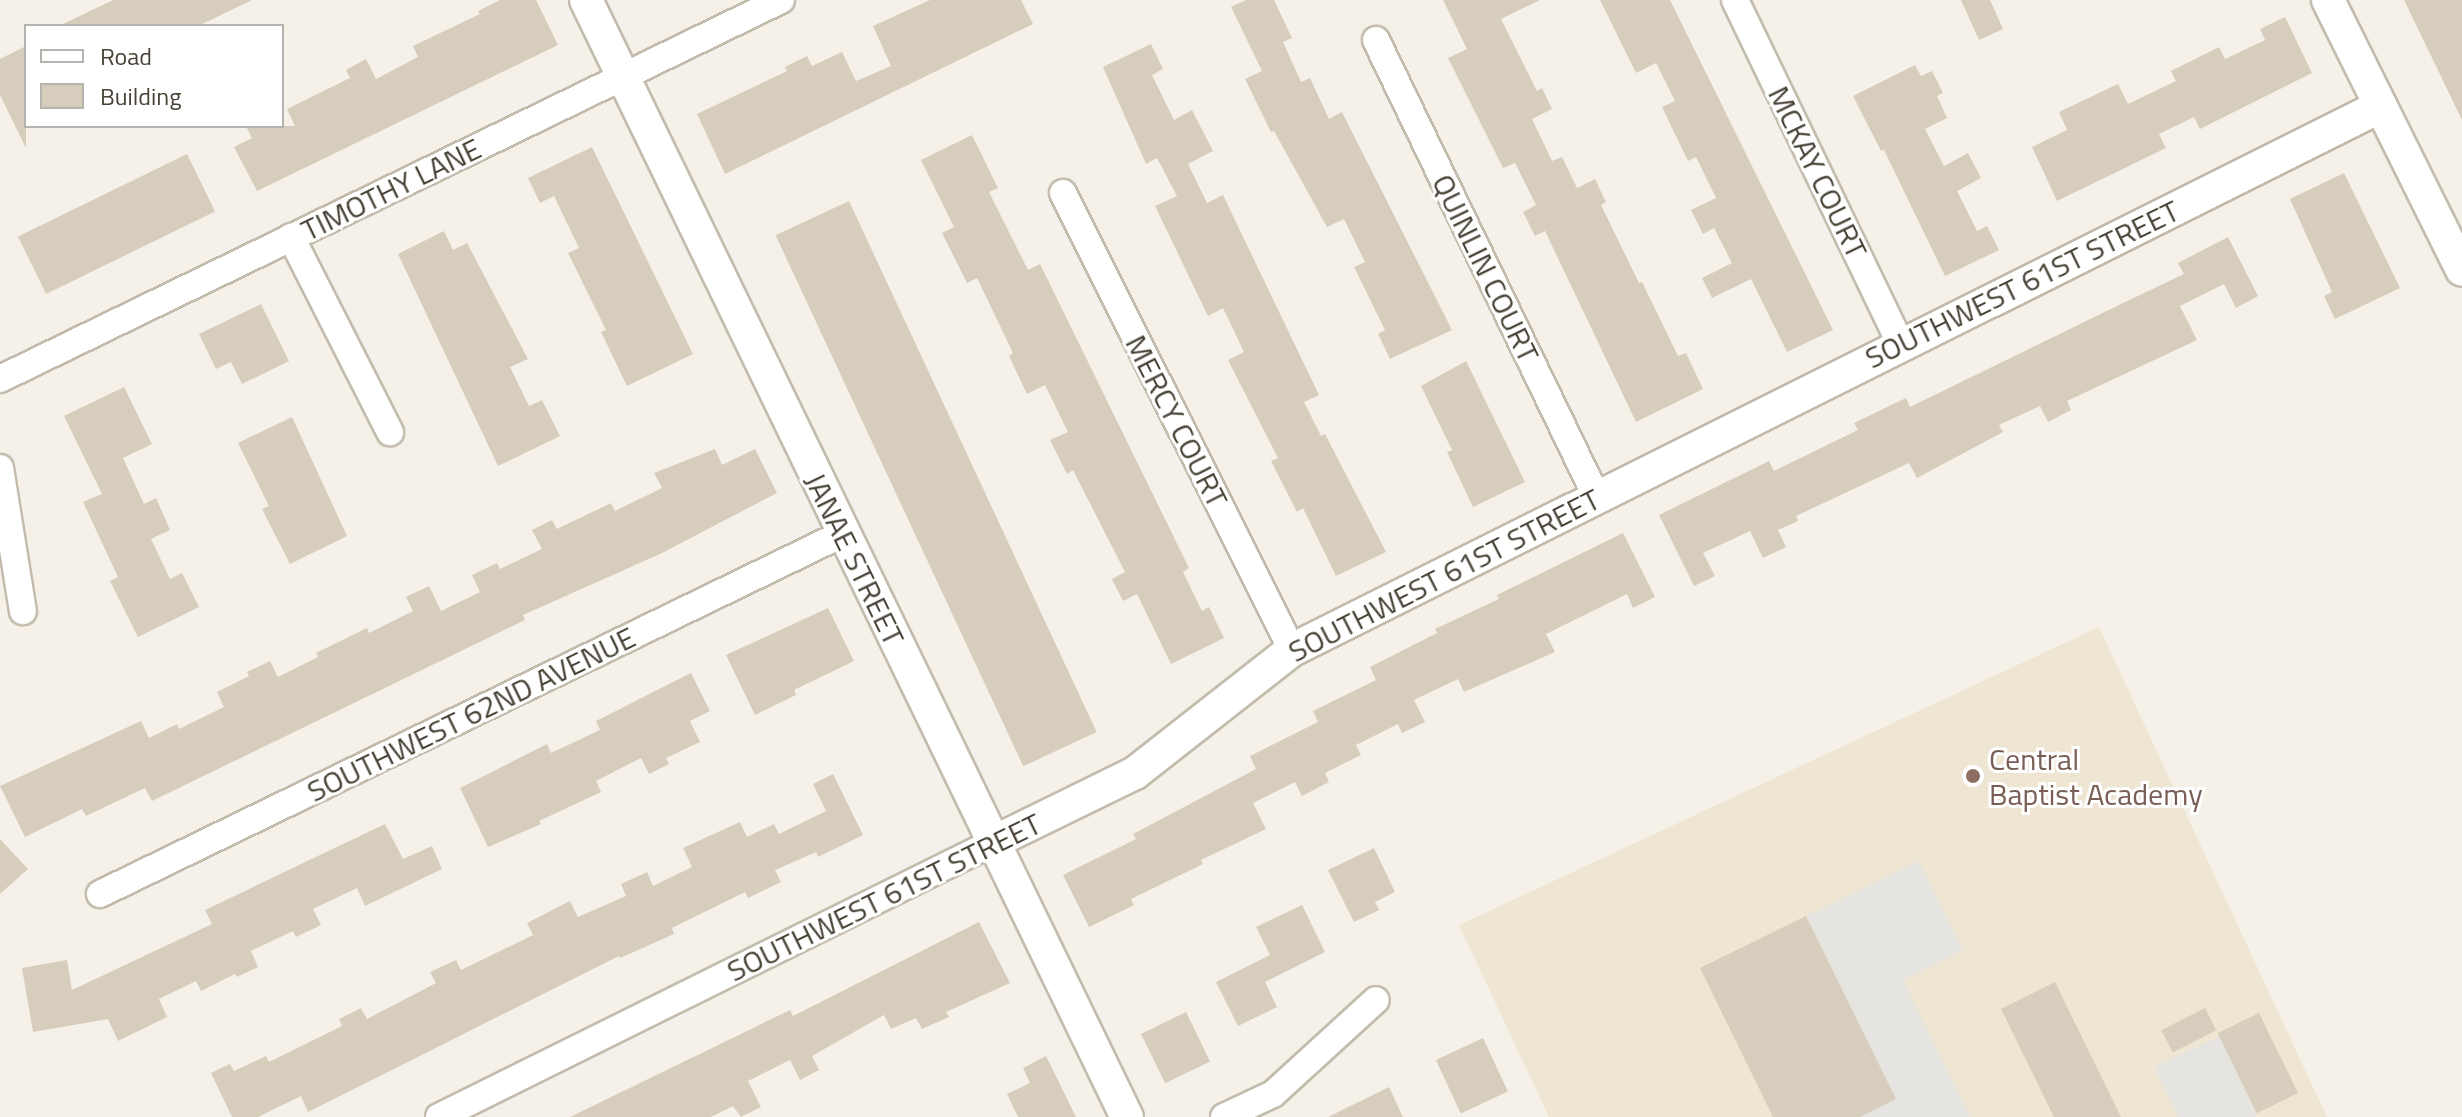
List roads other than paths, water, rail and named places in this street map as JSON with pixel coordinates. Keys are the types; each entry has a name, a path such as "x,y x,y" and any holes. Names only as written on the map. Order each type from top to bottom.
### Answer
{"street":[{"name":"JANAE STREET","path":"586,0 842,534 996,841 1127,1117"},
{"name":"TIMOTHY LANE","path":"0,379 781,0"},
{"name":"MCKAY COURT","path":"1735,0 1901,345"},
{"path":"2328,0 2462,270"},
{"name":"QUINLIN COURT","path":"1376,40 1596,496"},
{"name":"SOUTHWEST 61ST STREET","path":"439,1117 1135,773 1292,650 2381,106"},
{"name":"MERCY COURT","path":"1063,193 1292,650"},
{"path":"291,237 390,432"},
{"path":"0,468 23,611"},
{"name":"SOUTHWEST 62ND AVENUE","path":"100,894 842,534"},
{"path":"1224,1117 1273,1094 1376,1000"}],"place":[{"name":"Central Baptist Academy","path":"1973,776"}]}
